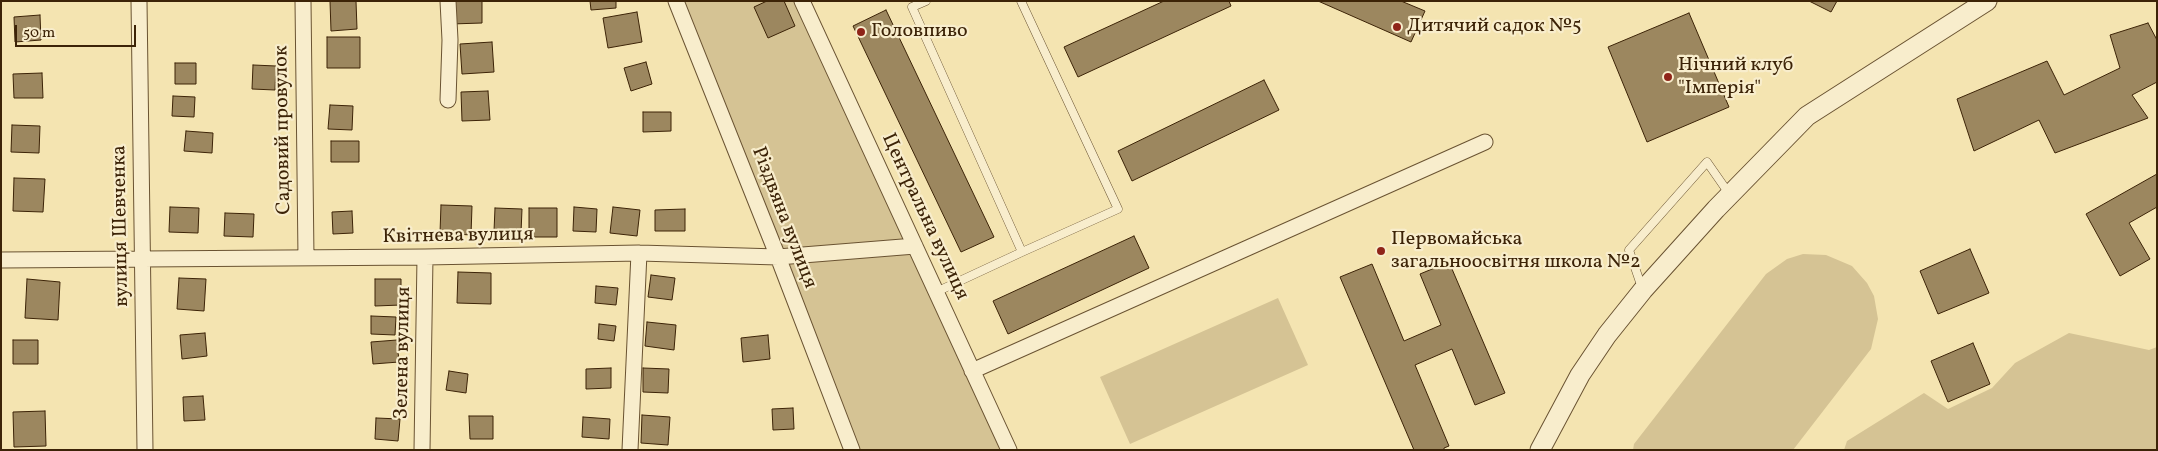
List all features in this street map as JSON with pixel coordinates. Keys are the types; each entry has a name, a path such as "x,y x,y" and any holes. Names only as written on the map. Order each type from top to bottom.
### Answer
{"street":[{"name":"вулиця Шевченка","path":"139,1 144,450"},
{"name":"Садовий провулок","path":"303,1 306,258"},
{"path":"448,1 450,40 448,100"},
{"name":"Різдвяна вулиця","path":"676,1 852,450"},
{"name":"Центральна вулиця","path":"802,1 1009,450"},
{"path":"1540,450 1580,375 1642,290 1730,195 1807,116 1987,1"},
{"path":"972,371 1485,142"},
{"name":"Квітнева вулиця","path":"1,260 425,258 639,253 778,258 915,246"},
{"path":"630,450 639,253"},
{"name":"Зелена вулиця","path":"422,450 425,258"}],"lane":[{"path":"926,1 912,7 1022,252"},
{"path":"936,292 1118,209 1021,1"},
{"path":"1642,290 1629,250 1708,162 1730,195"}],"shaded area":[{"path":"676,1 802,1 1009,450 854,450"},
{"path":"1803,254 1826,255 1852,266 1867,283 1874,296 1878,319 1871,349 1793,450 1633,450 1634,444 1766,274 1787,259"},
{"path":"1278,298 1308,365 1130,444 1100,377"},
{"path":"2069,333 2149,350 2157,347 2157,450 1844,450 1847,441 1924,393 1948,409 1992,388 2015,363"}],"building":[{"path":"330,1 356,1 357,29 331,31"},
{"path":"451,1 482,1 482,23 451,24"},
{"path":"590,1 616,1 616,8 591,10"},
{"path":"767,1 784,1 795,26 768,38 754,7"},
{"path":"1164,1 1229,1 1231,6 1078,77 1064,47"},
{"name":"Дитячий садок №5","path":"1318,1 1401,1 1425,11 1411,42"},
{"path":"1809,1 1837,1 1831,12"},
{"path":"886,10 994,237 961,252 853,26"},
{"path":"637,12 642,42 608,48 603,18"},
{"name":"Нічний клуб \"Імперія\"","path":"1689,13 1729,107 1647,142 1608,47"},
{"path":"40,15 41,40 15,42 14,17"},
{"path":"2148,23 2157,40 2157,82 2132,95 2148,118 2055,153 2039,120 1974,151 1957,99 2047,61 2064,95 2120,68 2110,35"},
{"path":"327,37 360,37 360,68 327,68"},
{"path":"492,42 494,72 462,74 460,44"},
{"path":"646,62 652,84 631,91 624,68"},
{"path":"175,63 196,63 196,84 175,84"},
{"path":"253,65 276,66 275,90 252,89"},
{"path":"42,73 43,98 14,98 13,74"},
{"path":"1264,80 1279,110 1132,181 1118,151"},
{"path":"488,91 490,120 462,121 461,92"},
{"path":"173,96 195,97 194,117 172,116"},
{"path":"330,105 353,106 352,130 328,129"},
{"path":"643,112 671,112 671,131 643,132"},
{"path":"12,125 40,126 39,153 11,152"},
{"path":"186,131 213,133 212,153 184,151"},
{"path":"331,141 359,141 359,162 331,162"},
{"path":"2157,174 2157,207 2129,223 2150,259 2120,276 2086,214"},
{"path":"14,178 45,179 43,212 13,211"},
{"path":"441,205 472,206 471,235 440,233"},
{"path":"170,207 199,208 198,233 169,232"},
{"path":"574,207 597,209 596,232 573,231"},
{"path":"613,207 640,210 637,236 610,233"},
{"path":"495,208 522,209 521,233 494,231"},
{"path":"529,208 557,208 557,237 529,237"},
{"path":"685,209 685,231 655,231 655,210"},
{"path":"352,211 353,233 333,234 332,212"},
{"path":"225,213 254,214 253,237 224,236"},
{"path":"1134,236 1149,268 1008,334 993,301"},
{"path":"1970,249 1989,293 1938,314 1920,271"},
{"path":"1449,262 1505,393 1475,405 1452,349 1415,365 1449,446 1444,448 1444,450 1414,450 1340,277 1372,264 1404,341 1441,325 1420,274"},
{"path":"458,272 491,273 491,304 457,303"},
{"path":"651,275 675,278 672,300 648,297"},
{"path":"179,278 206,279 204,311 177,309"},
{"path":"27,279 60,282 58,320 25,318"},
{"path":"375,279 401,279 401,305 375,306"},
{"path":"596,286 618,288 616,305 595,303"},
{"path":"371,316 396,317 395,335 371,334"},
{"path":"647,322 676,325 674,350 645,346"},
{"path":"599,324 616,326 614,341 598,339"},
{"path":"205,333 207,356 182,359 180,335"},
{"path":"768,335 770,359 743,362 741,338"},
{"path":"13,340 38,340 38,364 13,364"},
{"path":"397,340 399,362 373,364 371,342"},
{"path":"1973,343 1990,384 1948,402 1931,361"},
{"path":"611,368 611,388 586,389 586,369"},
{"path":"643,368 669,369 668,393 643,392"},
{"path":"449,371 468,374 466,393 446,390"},
{"path":"203,396 205,420 184,421 183,397"},
{"path":"793,408 794,429 773,430 772,409"},
{"path":"45,411 46,446 14,447 13,412"},
{"path":"642,415 670,417 668,445 641,443"},
{"path":"469,416 493,416 493,439 470,439"},
{"path":"583,417 610,419 609,439 582,437"},
{"path":"376,418 400,419 398,441 375,439"}],"place":[{"name":"Дитячий садок №5","path":"1397,27"},
{"name":"Головпиво","path":"861,32"},
{"name":"Нічний клуб \"Імперія\"","path":"1668,77"},
{"name":"Первомайська загальноосвітня школа №2","path":"1381,251"}]}
